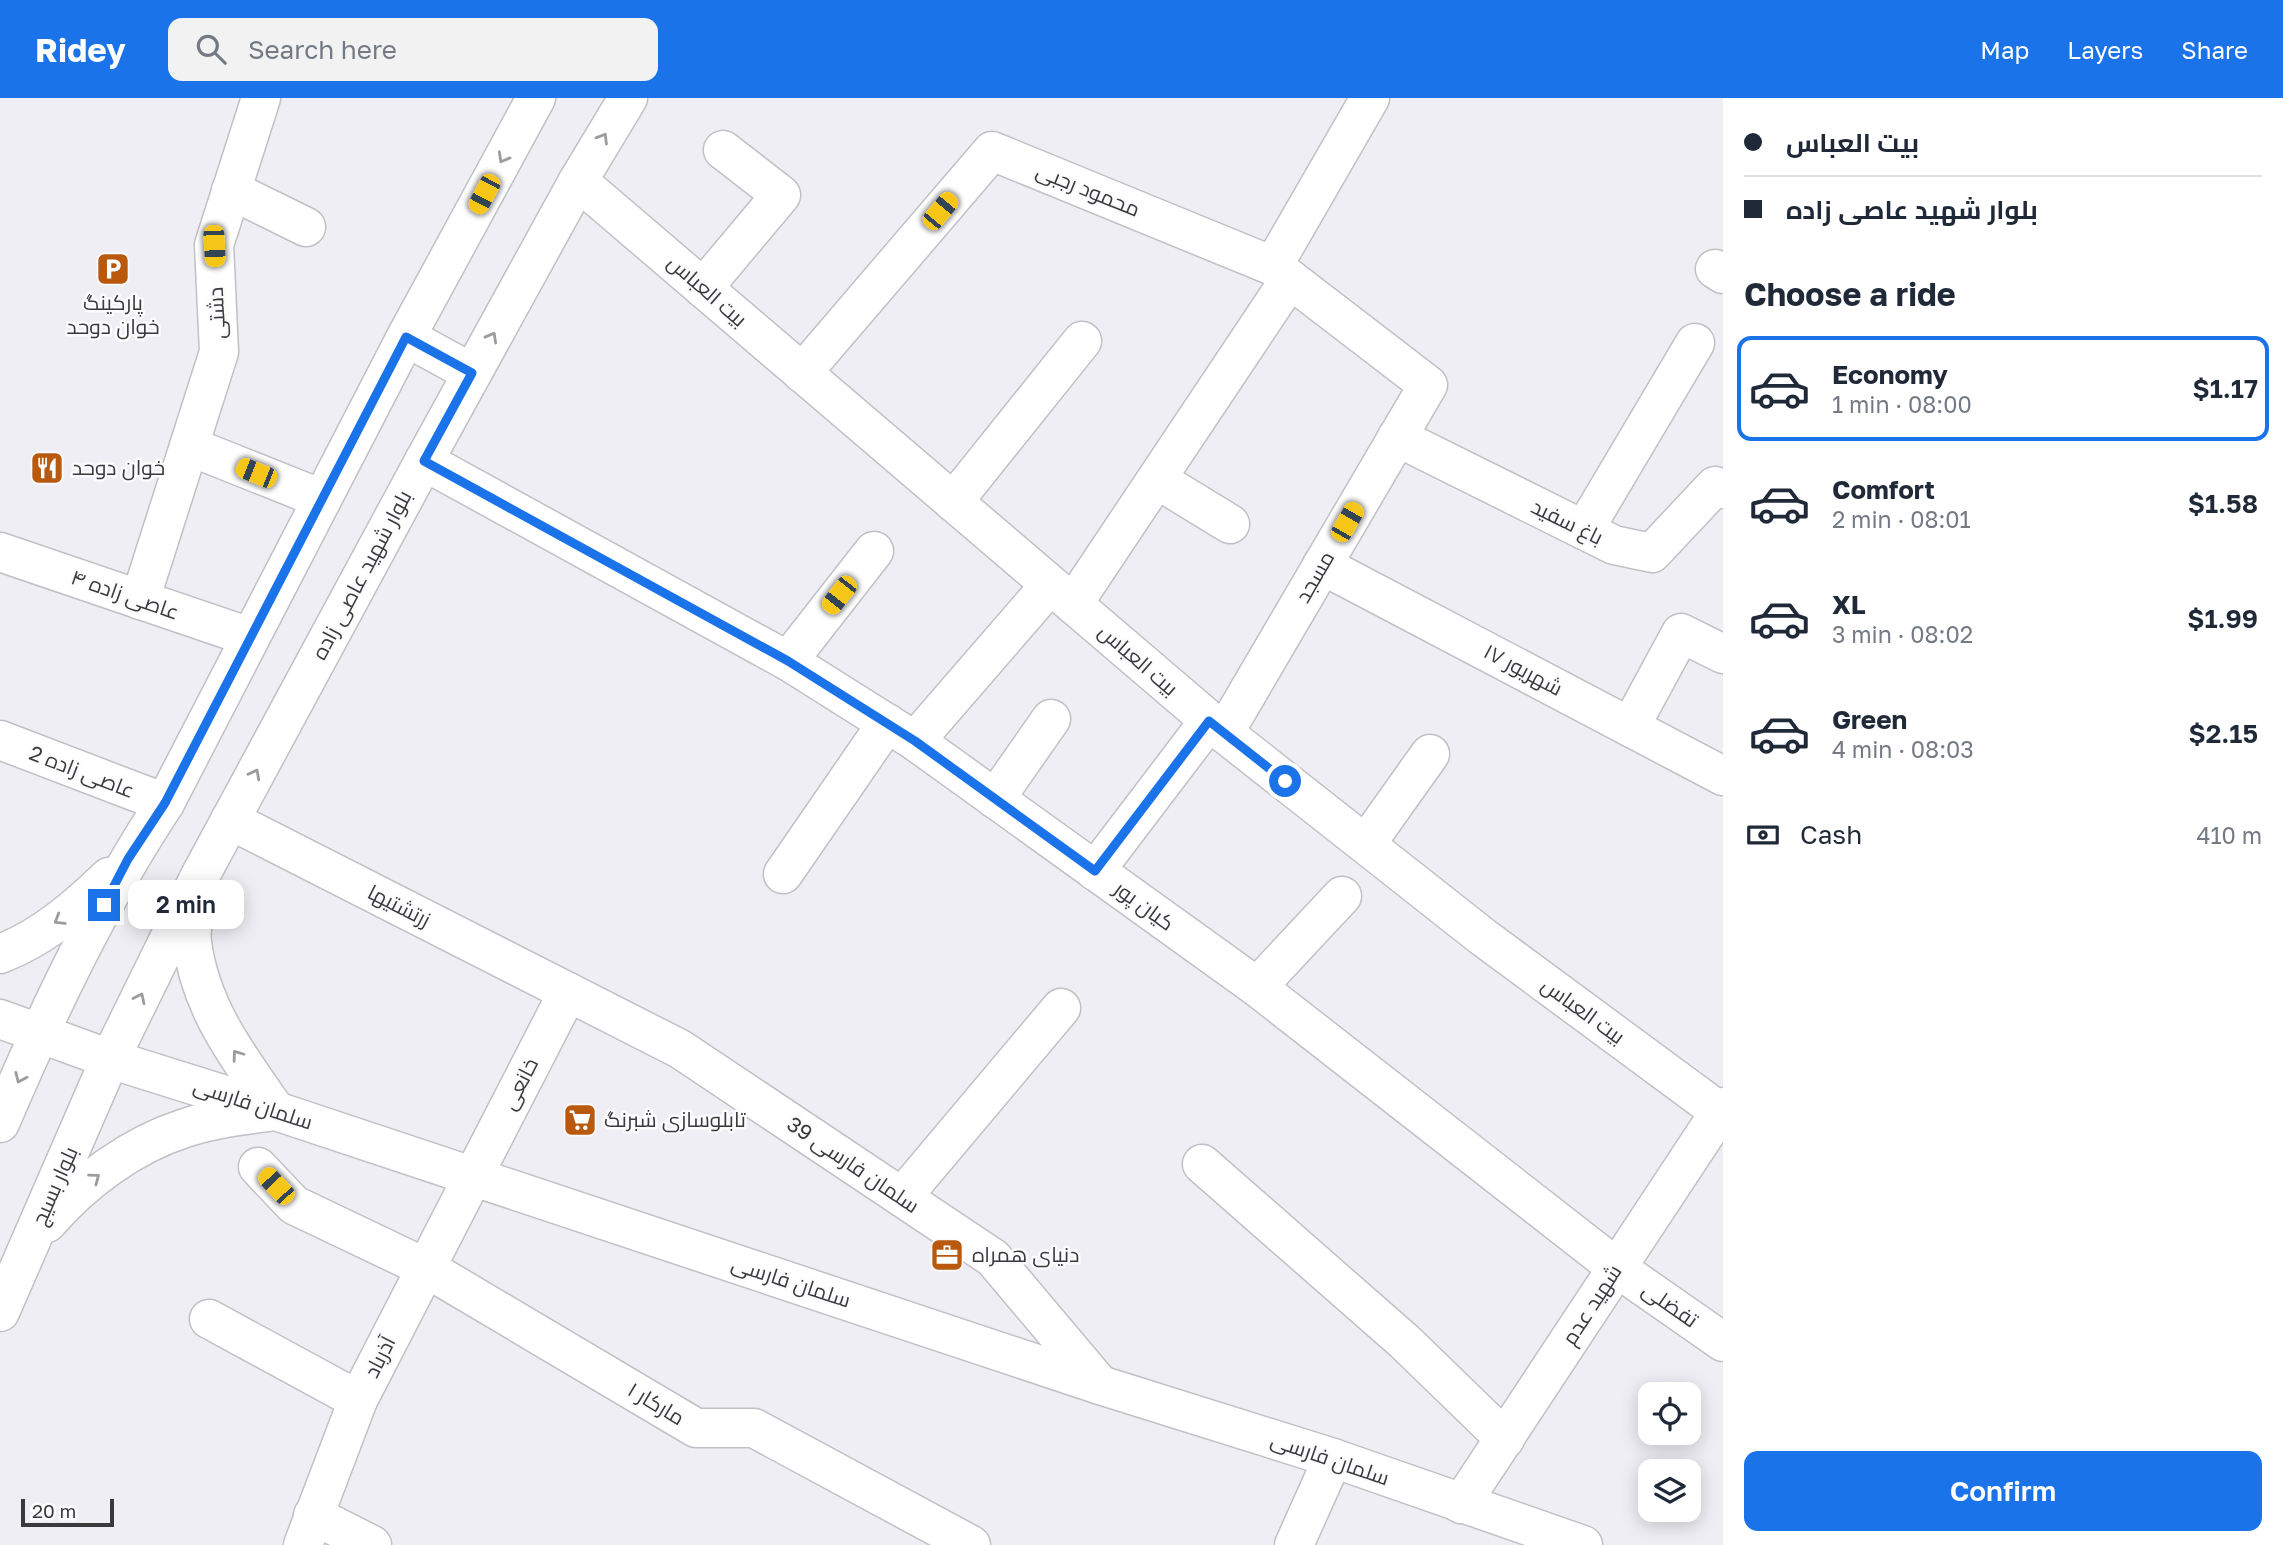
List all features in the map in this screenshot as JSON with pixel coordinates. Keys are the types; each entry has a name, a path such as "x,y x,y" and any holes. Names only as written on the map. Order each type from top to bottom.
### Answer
{"street":[{"name":"دشتی","path":"140,600 219,352 214,246 261,98"},
{"path":"0,1123 39,1032 128,859 165,803 406,337 536,98"},
{"name":"بلوار شهید عاصی زاده","path":"110,1059 230,820 472,373 578,181 628,98"},
{"path":"783,874 901,732 1061,594 1158,480 1282,272 1370,98"},
{"path":"703,288 781,195 723,150"},
{"name":"محمود رجبی","path":"802,373 992,151 1282,272 1428,385"},
{"name":"بیت العباس","path":"578,181 1217,727 1483,937 1721,1109"},
{"path":"231,190 306,227"},
{"path":"406,337 472,373"},
{"path":"953,502 1082,341"},
{"path":"1584,530 1695,343"},
{"name":"مسجد","path":"1095,871 1217,727 1322,565 1428,385"},
{"name":"باغ سفید","path":"1397,437 1614,545 1653,553 1715,486 1723,489"},
{"path":"189,446 322,499"},
{"name":"کیان پور","path":"424,461 788,661 901,732 1257,986 1617,1268"},
{"path":"1158,480 1230,524"},
{"path":"788,661 874,551"},
{"name":"عاصی زاده ۴","path":"0,552 250,637"},
{"name":"۱۷ شهریور","path":"1322,565 1723,776"},
{"path":"1630,727 1681,633 1723,654"},
{"path":"995,799 1051,719"},
{"name":"عاصی زاده 2","path":"0,740 165,803"},
{"path":"1366,844 1430,754"},
{"name":"زرتشتیها","path":"230,820 568,992"},
{"path":"0,954 75,910 128,859"},
{"path":"30,1243 68,1199 116,1162 152,1140 215,1120 276,1111 232,1049 206,1001 191,940 200,876"},
{"path":"1257,986 1342,896"},
{"name":"خانعی","path":"472,1176 568,992"},
{"name":"سلمان فارسی 39","path":"568,992 680,1049 993,1258 1100,1385"},
{"path":"902,1197 1061,1008"},
{"name":"سلمان فارسی","path":"0,1019 110,1059 276,1111 1100,1385 1332,1458 1583,1545"},
{"name":"بلوار بسیج","path":"0,1312 110,1059"},
{"name":"شهید عدم","path":"1461,1504 1721,1109"},
{"path":"1202,1164 1405,1342 1505,1439"},
{"name":"مارکار ۱","path":"258,1167 294,1205 426,1268 696,1428 754,1428 963,1543"},
{"name":"آذرباد","path":"308,1530 358,1400 472,1176"},
{"name":"تفضلی","path":"1617,1268 1723,1342"},
{"path":"209,1319 358,1400"},
{"path":"1294,1545 1332,1458"},
{"path":"308,1530 372,1545"}],"place":[{"name":"پارکینگ خوان دوحد","path":"113,269"},
{"name":"خوان دوحد","path":"47,468"},
{"name":"تابلوسازی شبرنگ","path":"580,1120"},
{"name":"دنیای همراه","path":"947,1255"}],"route":[{"path":"104,905 128,859 165,803 406,337 472,373 424,461 788,661 915,741 1095,871 1209,721 1285,781"}]}
